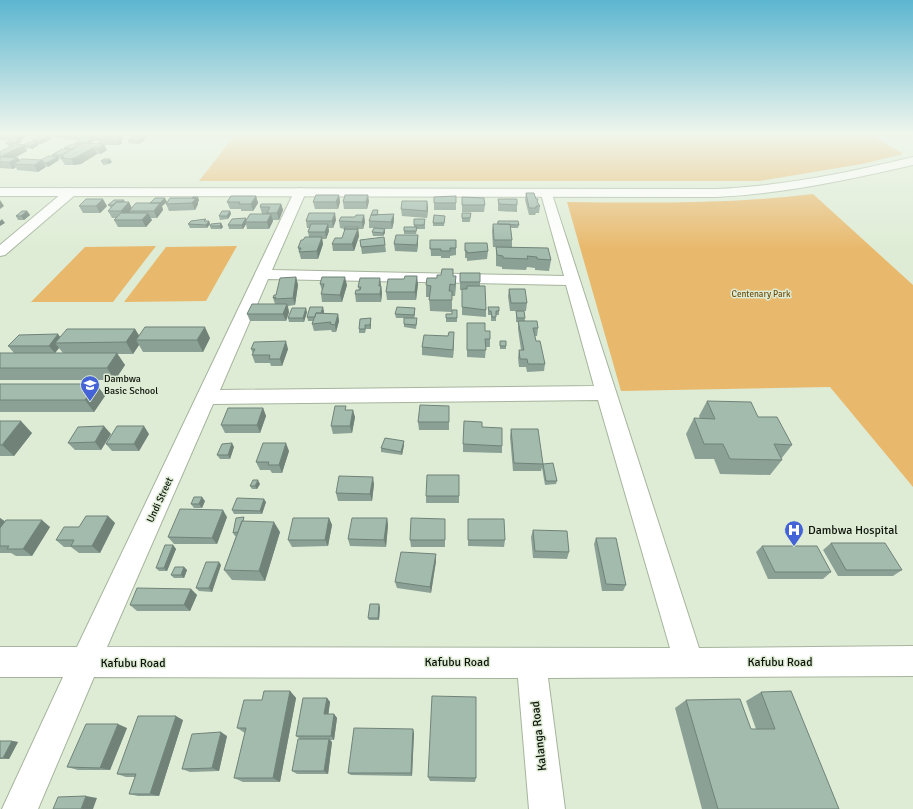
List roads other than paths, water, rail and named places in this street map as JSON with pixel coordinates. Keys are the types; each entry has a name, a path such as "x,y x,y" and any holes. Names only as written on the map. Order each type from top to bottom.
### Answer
{"highway":[{"path":"0,192 547,194 724,193 771,190 844,178 868,172"}],"street":[{"path":"0,252 71,192"},
{"name":"Undi Street","path":"20,809 300,192"},
{"path":"547,194 689,662"},
{"path":"0,237 19,236"},
{"path":"263,274 573,281"},
{"path":"207,397 607,393"},
{"name":"Kafubu Road","path":"0,662 913,661"},
{"name":"Kalanga Road","path":"531,662 547,809"}],"place":[{"name":"Dambwa Basic School","path":"90,402"},
{"name":"Dambwa Hospital","path":"794,547"}],"park label":[{"name":"Centenary Park","path":"761,294"}]}
